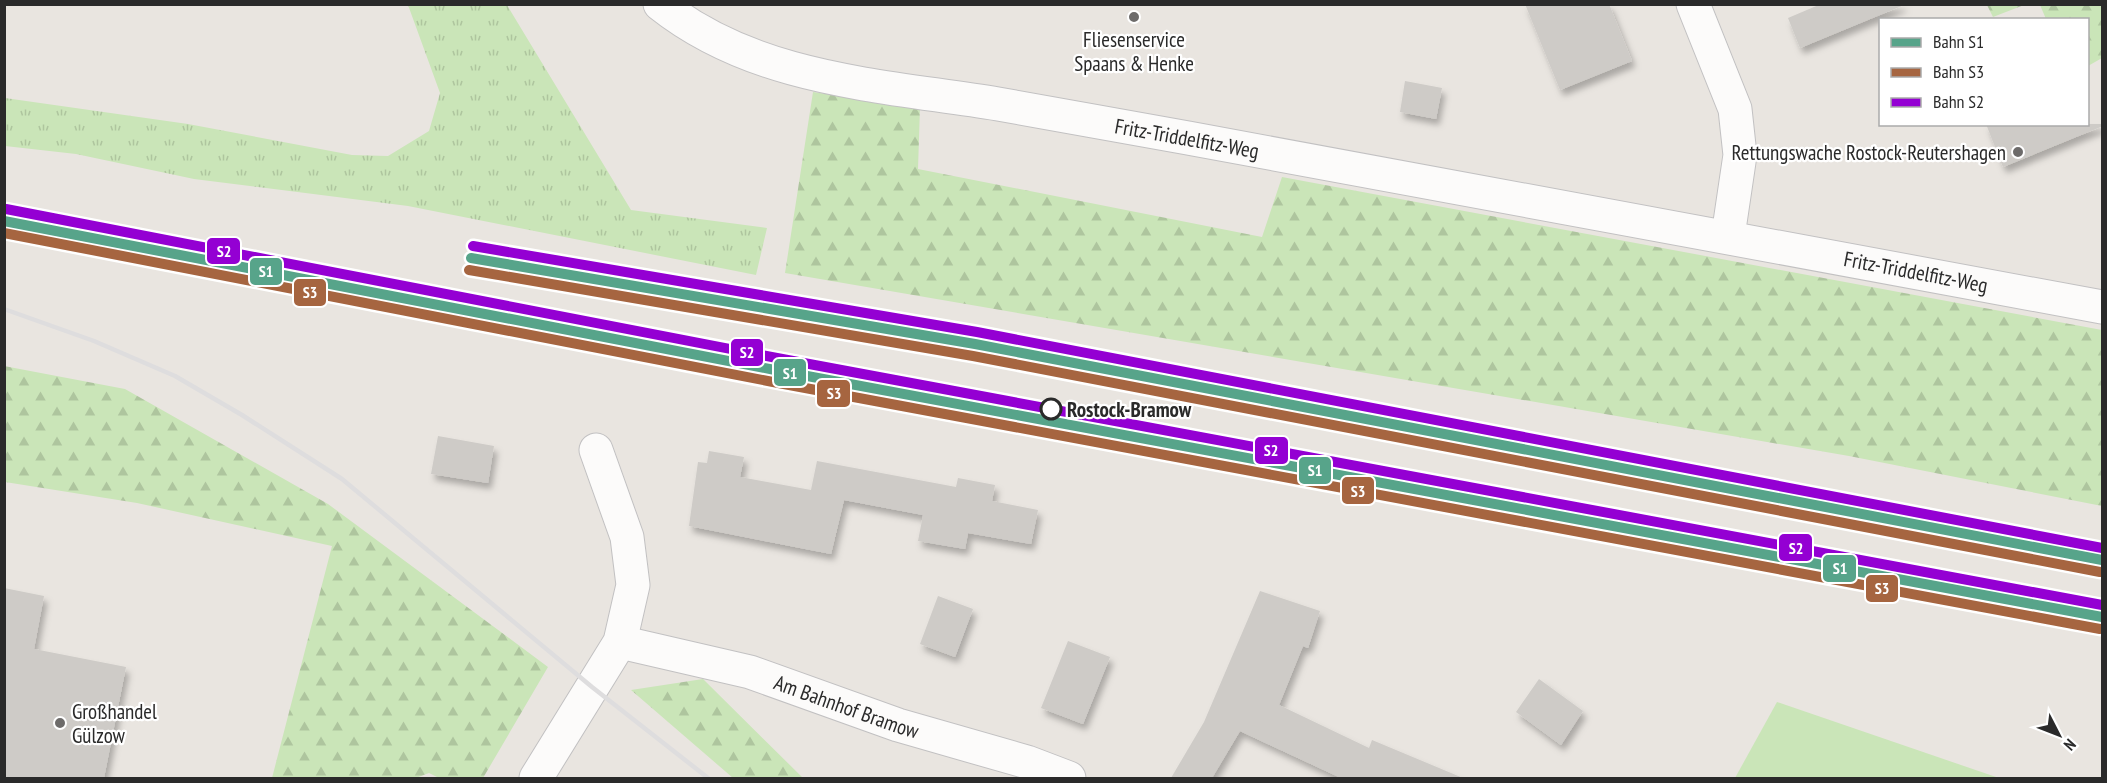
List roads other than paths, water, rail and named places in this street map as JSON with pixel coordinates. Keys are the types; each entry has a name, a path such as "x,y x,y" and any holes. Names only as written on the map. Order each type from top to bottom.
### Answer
{"street":[{"name":"Fritz-Triddelfitz-Weg","path":"660,4 704,32 759,61 804,74 999,105 1728,236 2103,307"},
{"path":"1693,4 1735,110 1740,155 1728,236"},
{"path":"536,778 620,642 633,585 627,537 596,450"},
{"name":"Am Bahnhof Bramow","path":"620,642 750,672 898,725 1027,762 1069,778"}],"railway":[{"path":"4,309 94,341 175,376 242,415 342,479 592,687 708,778"}],"rail line":[{"name":"S2","path":"6,209 777,358 2102,605"},
{"name":"S1","path":"4,221 775,370 2102,617"},
{"name":"S3","path":"4,233 773,382 2100,629"},
{"name":"S2","path":"473,246 977,332 2102,548"},
{"name":"S1","path":"471,258 975,344 2102,560"},
{"name":"S3","path":"469,270 973,356 2100,572"}],"place":[{"name":"Fliesenservice Spaans & Henke","path":"1134,17"},
{"name":"Rettungswache Rostock-Reutershagen","path":"2018,152"},
{"name":"Rostock-Bramow","path":"1051,409"},
{"name":"Großhandel Gülzow","path":"60,723"}]}
